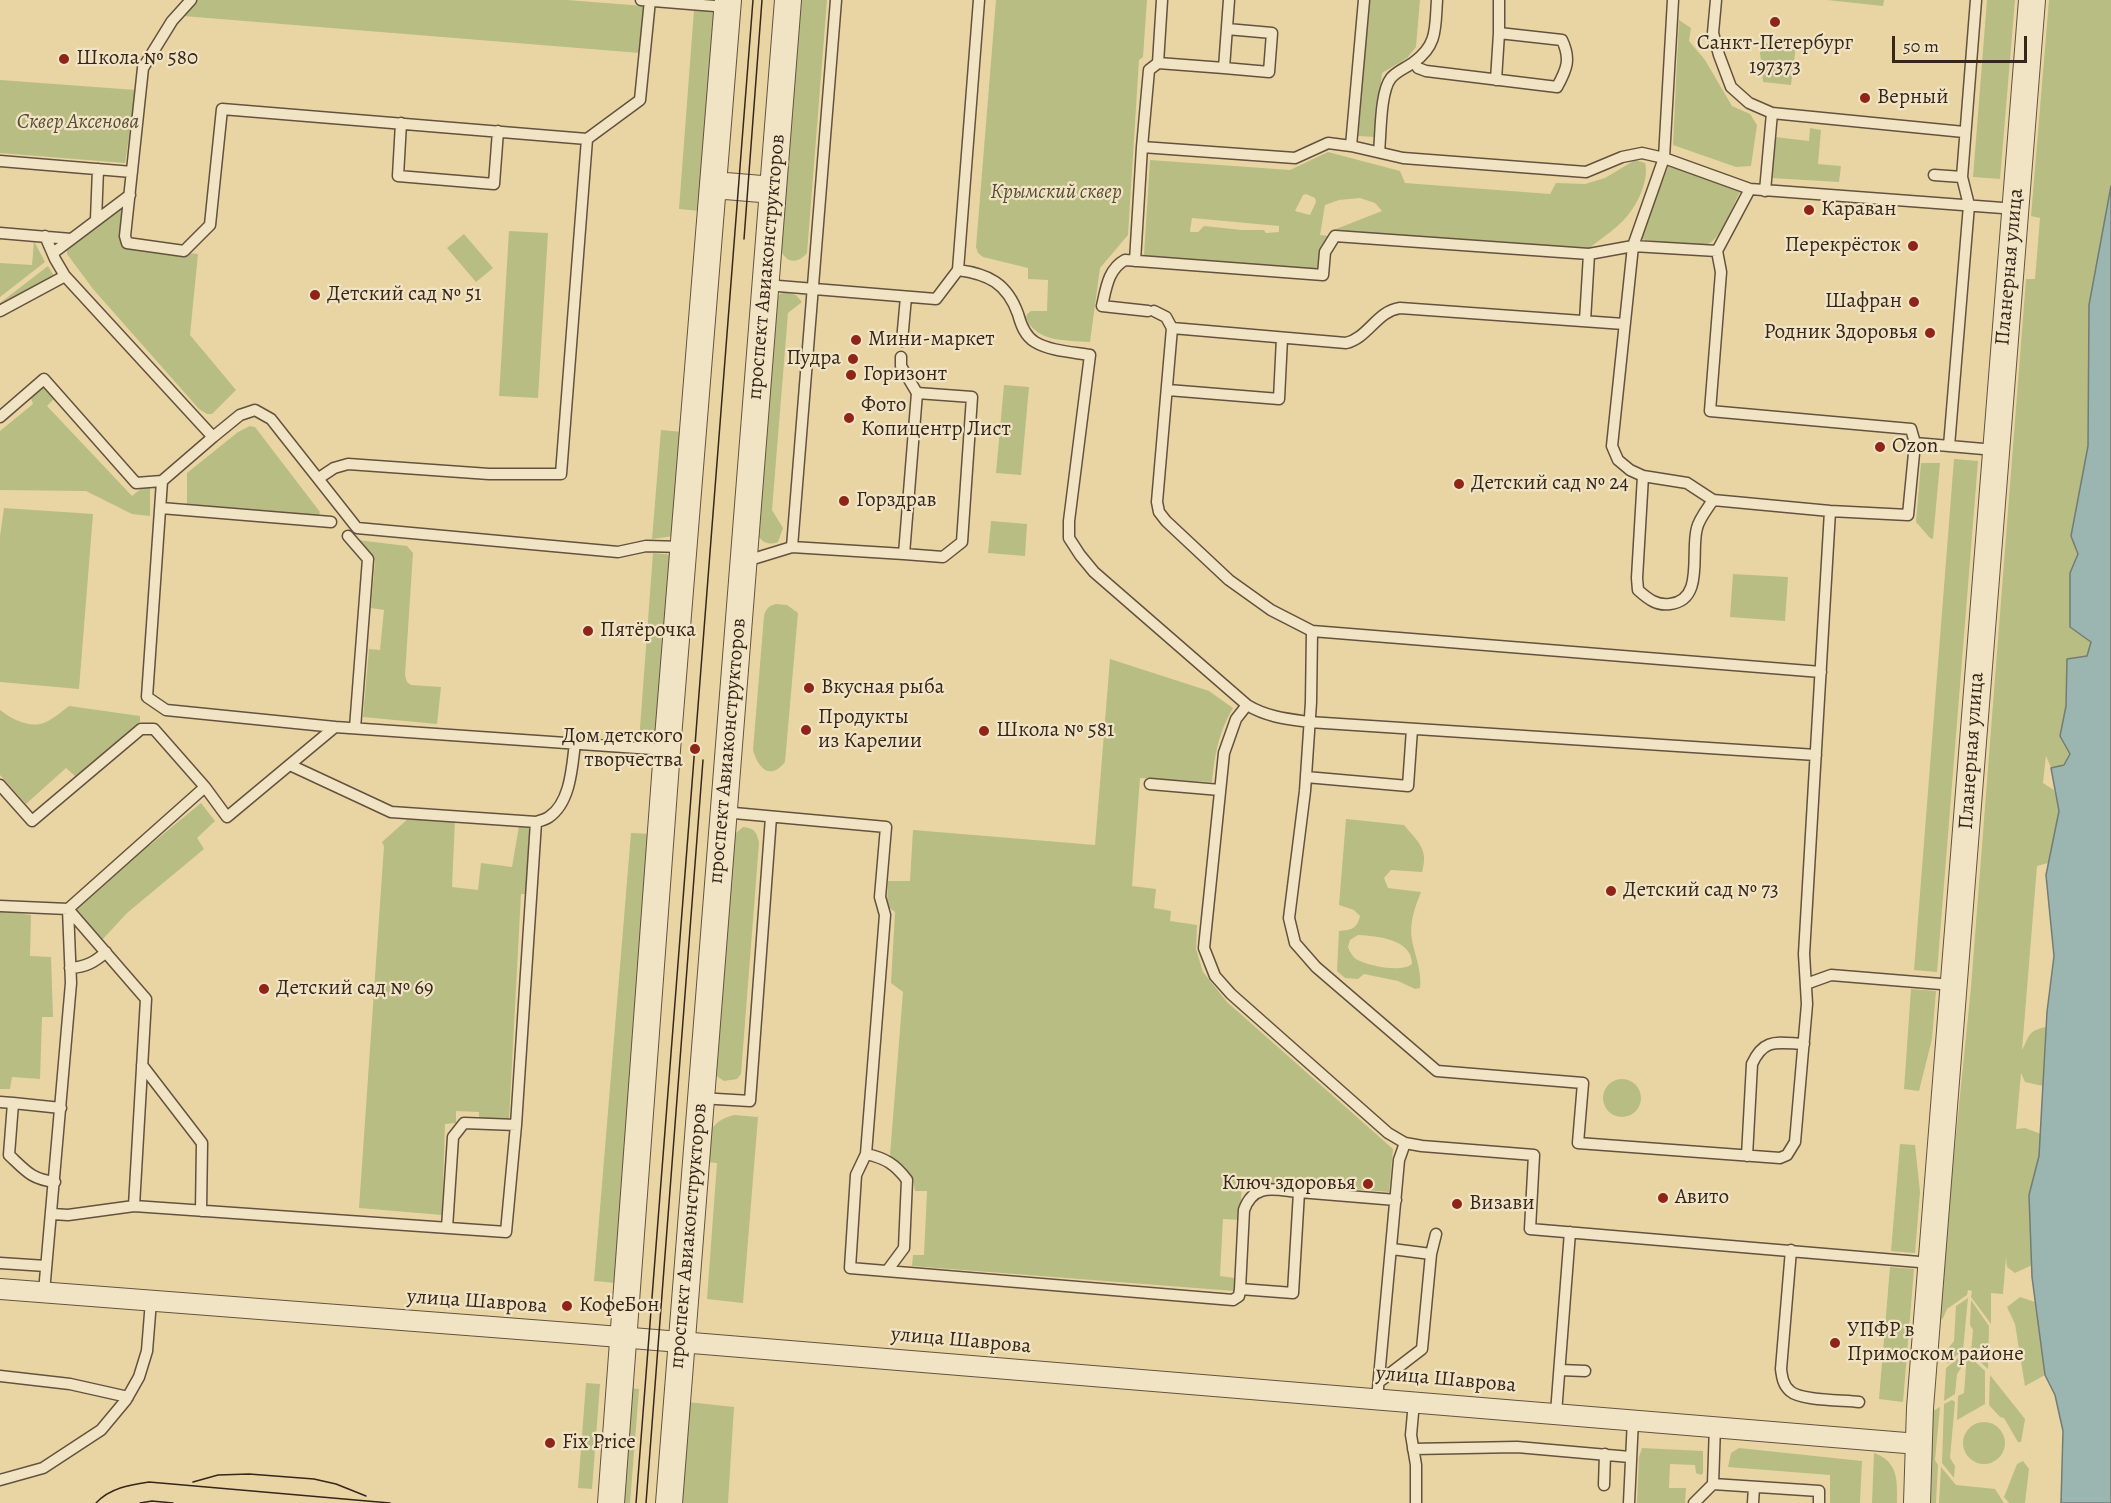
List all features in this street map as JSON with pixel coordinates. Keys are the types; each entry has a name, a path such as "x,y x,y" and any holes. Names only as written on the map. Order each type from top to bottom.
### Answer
{"street":[{"name":"проспект Авиаконструкторов","path":"669,1503 788,0"},
{"name":"Планерная улица","path":"1917,1503 1918,1444 2032,0"},
{"path":"611,1503 667,750 728,4"},
{"path":"714,185 773,190"},
{"name":"улица Шаврова","path":"0,1289 623,1338 1378,1390 1414,1402 1918,1444"}],"lane":[{"path":"190,0 172,21 143,68 125,236 127,243 184,250 210,225 222,109 587,139 640,100 650,0"},
{"path":"641,0 728,4"},
{"path":"792,547 836,0"},
{"path":"766,285 936,299 958,270 979,0"},
{"path":"1158,63 1162,0"},
{"path":"1224,68 1229,0"},
{"path":"1351,146 1364,0"},
{"path":"1379,152 1386,88 1390,79 1397,72 1414,62 1431,45 1435,35 1437,0"},
{"path":"1496,80 1499,0"},
{"path":"1673,0 1664,158 1633,246 1612,446 1618,460 1642,476 1687,483 1713,500 1830,511 1908,515 1915,443 1911,429 1710,411 1721,272 1717,251 1750,189"},
{"path":"1716,0 1713,33 1719,55 1731,87 1749,103 1772,113 1964,132"},
{"path":"1949,446 1969,205 1962,177 1976,0"},
{"path":"1135,261 1149,70 1158,63 1269,72 1272,33 1227,29"},
{"path":"1414,62 1418,68 1426,71 1557,87 1566,71 1568,52 1562,40 1499,33"},
{"path":"1765,191 1772,113"},
{"path":"401,123 398,176 494,184 498,131"},
{"path":"319,478 334,468 348,464 489,474 561,474 587,139"},
{"path":"1142,147 1294,158 1328,143 1403,158 1586,172 1622,157 1642,153 1664,158 1750,189 2016,209"},
{"path":"0,161 132,172"},
{"path":"96,220 98,169"},
{"path":"1934,175 1962,177"},
{"path":"53,253 130,195"},
{"path":"0,233 71,239"},
{"path":"45,236 65,276 213,437"},
{"path":"1717,251 1633,246 1588,254 1335,236 1325,252 1323,275 1125,260 1117,264 1111,274 1102,306 1151,311 1166,317 1172,328 1157,502 1159,512 1229,580 1271,610 1312,630 1821,672"},
{"path":"1585,321 1588,254"},
{"path":"958,270 990,278 1002,287 1015,306 1023,329 1033,341 1045,346 1090,355 1069,521 1069,538 1094,572 1247,705 1260,713 1275,718 1309,722 1816,755"},
{"path":"0,311 65,276"},
{"path":"902,341 906,297"},
{"path":"1172,328 1346,343 1356,341 1391,309 1400,308 1624,324"},
{"path":"1168,390 1279,399 1282,338"},
{"path":"901,357 901,366 917,393 904,554"},
{"path":"0,417 44,379 136,483 162,481 240,415 255,410 271,419 357,528 618,552 646,546 685,547"},
{"path":"743,562 792,547 944,557 962,542 972,397 917,393"},
{"path":"1915,443 1995,450"},
{"path":"1642,476 1638,590 1648,600 1662,605 1676,604 1687,597 1692,586 1697,528 1713,500"},
{"path":"162,481 147,697 166,710 335,727 667,750"},
{"path":"161,508 331,522"},
{"path":"1312,630 1306,777 1290,918 1295,943 1324,975 1437,1071 1583,1083 1578,1143 1780,1158 1793,1149 1796,1142 1804,1044 1807,1004 1804,954 1830,511"},
{"path":"348,536 368,560 355,728"},
{"path":"1247,705 1236,720 1224,753 1204,948 1215,976 1231,994 1388,1133 1405,1143 1534,1155 1530,1229 1932,1263"},
{"path":"154,729 166,710"},
{"path":"0,785 32,821 141,729 154,729 205,787 227,817 335,727"},
{"path":"1306,777 1408,786 1412,729"},
{"path":"290,765 403,818 536,822 549,817 564,795 570,780 575,743"},
{"path":"1150,784 1220,790"},
{"path":"0,906 68,909 205,787"},
{"path":"723,812 886,828 880,897 885,915 866,1154 856,1175 850,1268 1233,1299 1239,1296 1240,1289 1244,1210 1248,1200 1255,1192 1264,1189 1396,1200"},
{"path":"700,1098 750,1101 771,817"},
{"path":"52,1214 68,1215 134,1206 506,1232 516,1125 536,822"},
{"path":"68,909 146,999 134,1206"},
{"path":"45,1293 71,982 68,909"},
{"path":"70,968 83,967 96,962 106,952"},
{"path":"1806,984 1831,975 1954,985"},
{"path":"1747,1156 1752,1064 1757,1054 1764,1045 1804,1044"},
{"path":"142,1065 202,1143 201,1211"},
{"path":"0,1102 61,1108"},
{"path":"13,1103 9,1155 29,1174 40,1180 55,1182"},
{"path":"447,1228 453,1137 464,1123 516,1125"},
{"path":"1378,1390 1399,1160 1405,1143"},
{"path":"866,1154 882,1157 897,1167 908,1180 904,1248 886,1271"},
{"path":"1240,1289 1293,1293 1299,1192"},
{"path":"1556,1413 1570,1232"},
{"path":"1378,1390 1422,1350 1431,1254 1436,1234"},
{"path":"1392,1249 1431,1254"},
{"path":"1791,1250 1781,1369 1783,1381 1789,1391 1799,1396 1860,1402"},
{"path":"0,1263 46,1266"},
{"path":"0,1480 43,1468 101,1430 128,1397 139,1377 147,1351 151,1301"},
{"path":"1560,1370 1585,1371"},
{"path":"0,1376 70,1384 128,1397"},
{"path":"1414,1402 1412,1435 1416,1503"},
{"path":"1629,1503 1633,1419"},
{"path":"1694,1503 1713,1484 1715,1426"},
{"path":"1413,1449 1516,1447 1630,1457"},
{"path":"1604,1485 1605,1454"},
{"path":"1713,1484 1820,1491 1819,1503"},
{"path":"1753,1503 1754,1487"}],"green space":[{"path":"197,0 567,0 644,6 640,53 183,16"},
{"path":"799,0 827,0 807,253 795,261 787,259 780,247"},
{"name":"Крымский сквер","path":"996,0 1147,0 1143,57 1139,60 1128,235 1100,268 1090,342 1054,339 1037,332 1026,318 1031,311 1047,311 1048,280 1028,279 1028,268 983,257 978,253 976,247"},
{"path":"1369,0 1420,0 1416,47 1407,58 1382,73 1375,137 1358,136"},
{"path":"1827,0 1884,0 1883,6"},
{"path":"1987,0 2015,0 2000,179 1973,177"},
{"path":"2049,0 2111,0 2111,186 2089,305 2088,446 2071,536 2078,554 2070,573 2091,642 2087,656 2067,659 2066,706 2060,736 2070,754 2064,765 2051,768 2046,756 2043,783 2054,790 2059,811 2048,863 2037,866 2022,1050 2032,1032 2046,1027 2043,1086 2025,1082 2021,1073 2016,1129 2025,1128 2041,1134 2039,1156 2029,1195 2032,1265 2015,1273 2007,1267 2006,1257 2003,1294 1991,1293 1991,1324 1971,1297 1972,1291 1968,1290 1967,1295 1947,1309 1943,1318 1937,1323 1971,987 2026,279 2035,279 2040,218 2031,216"},
{"path":"694,10 716,13 700,211 679,209"},
{"path":"1679,20 1691,28 1689,41 1705,60 1732,106 1750,114 1757,125 1751,166 1736,167 1673,145"},
{"path":"1759,43 1796,46 1791,85 1763,82"},
{"name":"Сквер Аксенова","path":"0,80 136,90 125,163 0,153"},
{"path":"1810,128 1821,130 1818,164 1841,166 1839,182 1771,178 1775,137 1809,141"},
{"path":"1328,152 1400,171 1405,183 1550,194 1556,183 1585,184 1605,178 1635,160 1645,163 1646,175 1638,200 1631,211 1617,227 1588,249 1334,233 1322,271 1151,258 1144,255 1150,160 1290,170","holes":["1303,195 1315,198 1316,202 1310,215 1295,211","1360,198 1375,203 1382,211 1331,231 1329,236 1320,235 1325,205 1339,200","1192,218 1279,226 1279,232 1266,233 1264,230 1204,226 1198,232 1190,231"]},
{"path":"1669,165 1740,192 1722,228 1710,243 1687,245 1640,239"},
{"path":"121,206 121,235 137,248 198,254 190,335 236,390 212,414 199,409 93,289 67,254 67,247"},
{"path":"509,231 548,233 538,398 499,396"},
{"path":"464,234 493,268 476,282 447,248"},
{"path":"34,241 45,262 0,297 0,263 32,265"},
{"path":"48,266 54,276 0,308 0,303"},
{"path":"785,292 796,295 802,302 788,313 772,510 783,528 778,542 771,544 763,541 757,533 776,300 780,294"},
{"path":"1004,385 1029,387 1021,475 996,473"},
{"path":"45,386 55,398 47,406 132,496 143,487 150,486 150,516 132,514 86,491 0,490 0,431 33,404 31,398"},
{"path":"250,426 255,427 320,512 318,517 187,506 187,473 238,432"},
{"path":"661,430 683,432 674,536 652,539"},
{"path":"1954,459 1978,461 1937,972 1914,970"},
{"path":"1921,463 1940,463 1933,539 1916,522"},
{"path":"4,508 93,514 79,689 0,682 0,536"},
{"path":"991,521 1027,524 1025,556 988,553"},
{"path":"357,540 407,546 413,553 405,675 407,682 411,685 441,687 437,724 363,717 369,649 380,650 384,610 371,608 375,561"},
{"path":"653,553 674,555 659,736 651,742 639,741"},
{"path":"1733,574 1788,577 1785,621 1730,617"},
{"path":"776,604 787,605 798,613 785,762 780,768 770,771 761,767 753,750 764,616 768,608"},
{"path":"1110,659 1209,691 1233,708 1218,744 1212,782 1140,778 1132,886 1156,889 1154,908 1171,911 1170,921 1197,925 1196,949 1203,972 1227,1002 1393,1149 1389,1192 1284,1183 1242,1183 1240,1220 1223,1219 1220,1276 1235,1278 1234,1291 912,1266 913,1255 924,1255 927,1191 915,1191 913,1180 890,1155 903,992 891,983 895,912 887,906 888,881 910,881 913,830 1095,845"},
{"path":"69,706 140,716 140,725 76,777 66,768 26,804 0,775 0,710 19,721 35,725 48,721"},
{"path":"201,803 215,821 197,838 204,849 127,913 102,940 74,910 146,844 150,845"},
{"path":"410,817 455,820 452,887 478,890 481,863 512,867 519,826 531,827 528,894 521,894 509,1120 479,1120 479,1112 456,1111 456,1123 445,1124 442,1215 359,1208 384,846 382,842"},
{"path":"1346,819 1404,825 1421,846 1424,857 1422,872 1391,870 1384,878 1388,888 1421,892 1411,927 1420,988 1415,989 1398,981 1364,974 1358,979 1345,978 1337,971 1339,931 1353,928 1360,916 1354,910 1339,905","holes":["1358,935 1383,938 1400,944 1406,949 1412,964 1407,967 1393,968 1368,964 1356,959 1348,947 1350,940"]},
{"path":"743,827 754,831 759,843 741,1074 737,1079 724,1081 714,1071 733,839"},
{"path":"631,833 651,834 616,1283 594,1281"},
{"path":"0,911 31,915 30,956 51,957 53,1017 42,1017 40,1079 12,1077 10,1089 0,1089"},
{"path":"1911,989 1936,991 1932,1039 1919,1091 1904,1089"},
{"path":"1622,1079 1636,1084 1641,1098 1636,1112 1622,1117 1608,1112 1603,1098 1608,1084"},
{"path":"734,1115 758,1117 743,1303 707,1299 717,1163 707,1162 709,1138 718,1122"},
{"path":"1900,1144 1915,1145 1920,1192 1915,1253 1891,1251"},
{"path":"1890,1267 1914,1269 1903,1402 1879,1399"},
{"path":"2020,1297 2035,1302 2045,1375 2025,1386 2015,1324 2007,1307"},
{"path":"1968,1298 1963,1350 1947,1364 1947,1350 1954,1341 1956,1306"},
{"path":"1971,1300 1989,1326 1988,1369 1971,1353 1973,1330 1970,1325"},
{"path":"1963,1354 1961,1368 1957,1374 1955,1394 1944,1401 1946,1368"},
{"path":"1967,1354 1985,1371 1985,1404 1957,1420 1958,1396 1964,1393"},
{"path":"1990,1375 2025,1419 2021,1442 2018,1442 2004,1418 2000,1417 1989,1405"},
{"path":"586,1383 600,1384 592,1489 578,1488"},
{"path":"630,1388 639,1389 630,1503 621,1503"},
{"path":"1952,1400 1955,1402 1950,1458 1955,1466 1954,1478 1942,1463 1944,1404"},
{"path":"688,1402 734,1407 728,1503 682,1503"},
{"path":"1940,1407 1935,1460 1938,1465 1936,1503 1927,1503 1931,1412"},
{"path":"1984,1422 1999,1428 2005,1443 1999,1458 1984,1464 1969,1458 1963,1443 1969,1428"},
{"path":"1642,1448 1703,1451 1703,1473 1701,1475 1696,1473 1695,1465 1670,1464 1669,1488 1686,1488 1685,1503 1637,1503 1639,1457"},
{"path":"1739,1448 1862,1461 1860,1503 1830,1503 1830,1475 1728,1467 1731,1453"},
{"path":"1874,1453 1888,1462 1895,1473 1897,1503 1872,1503"},
{"path":"2023,1461 2029,1469 2025,1503 2009,1503 2004,1497 2017,1464"},
{"path":"1941,1467 1956,1485 1995,1489 2004,1503 1939,1503"}],"water":[{"path":"2111,186 2111,1503 2061,1503 2063,1431 2055,1395 2045,1375 2032,1277 2029,1195 2039,1156 2047,1012 2054,956 2046,875 2059,811 2051,768 2064,765 2070,754 2060,736 2066,706 2067,659 2087,656 2091,642 2070,627 2070,573 2078,554 2071,536 2088,446 2089,305"}],"tram line":[{"path":"636,1503 753,0"},
{"path":"744,239 762,0"},
{"path":"646,1503 703,760"},
{"path":"193,1482 218,1475 249,1474 314,1479 336,1484 366,1496"},
{"path":"96,1503 114,1491 149,1482 390,1503"},
{"path":"140,1503 152,1501 173,1503"}],"place":[{"name":"Санкт-Петербург 197373","path":"1775,22"},
{"name":"Школа № 580","path":"64,59"},
{"name":"Верный","path":"1865,98"},
{"name":"Караван","path":"1809,210"},
{"name":"Перекрёсток","path":"1913,246"},
{"name":"Детский сад № 51","path":"315,295"},
{"name":"Шафран","path":"1914,302"},
{"name":"Родник Здоровья","path":"1930,333"},
{"name":"Мини-маркет","path":"856,340"},
{"name":"Пудра","path":"853,359"},
{"name":"Горизонт","path":"851,375"},
{"name":"Фото Копицентр Лист","path":"849,418"},
{"name":"Ozon","path":"1880,447"},
{"name":"Детский сад № 24","path":"1459,484"},
{"name":"Горздрав","path":"844,501"},
{"name":"Пятёрочка","path":"588,631"},
{"name":"Вкусная рыба","path":"809,688"},
{"name":"Продукты из Карелии","path":"806,730"},
{"name":"Школа № 581","path":"984,731"},
{"name":"Дом детского творчества","path":"695,749"},
{"name":"Детский сад № 73","path":"1611,891"},
{"name":"Детский сад № 69","path":"264,989"},
{"name":"Ключ здоровья","path":"1368,1184"},
{"name":"Авито","path":"1663,1198"},
{"name":"Визави","path":"1457,1204"},
{"name":"КофеБон","path":"567,1306"},
{"name":"УПФР в Примоском районе","path":"1835,1343"},
{"name":"Fix Price","path":"550,1443"}]}
